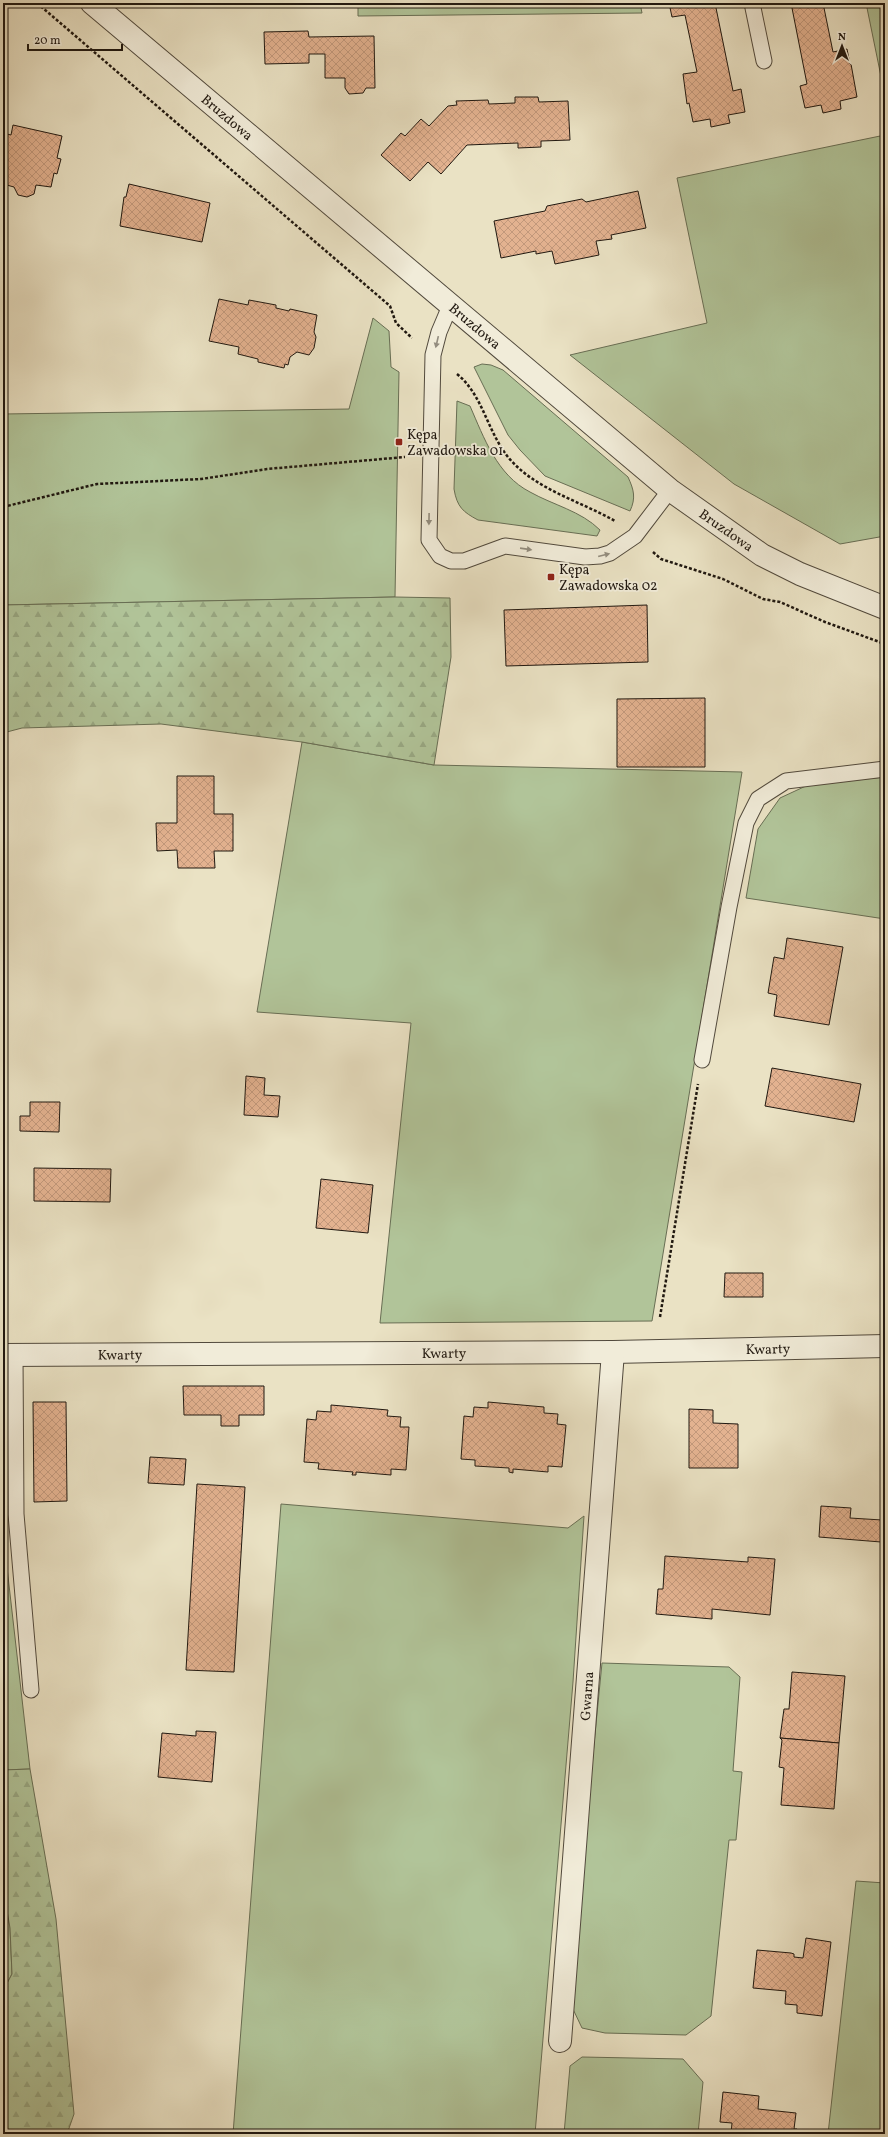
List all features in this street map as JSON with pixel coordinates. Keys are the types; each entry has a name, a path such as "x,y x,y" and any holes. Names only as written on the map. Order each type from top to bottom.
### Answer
{"street":[{"name":"Bruzdowa","path":"92,3 670,490 762,555 800,574 885,608"},
{"name":"Kwarty","path":"9,1355 613,1352 885,1346"},
{"name":"Gwarna","path":"560,2041 613,1352"}],"lane":[{"path":"752,3 764,61"},
{"path":"450,306 439,332 433,355 429,540 440,556 451,561 464,561 505,546 585,557 610,554 636,536 670,490"},
{"path":"702,1060 729,907 746,823 758,799 786,781 885,769"},
{"path":"9,1355 16,1514 31,1690"}],"path":[{"path":"37,3 390,306 396,323 413,338"},
{"path":"467,382 482,406 500,447 518,468 530,479 616,521"},
{"path":"3,507 97,484 201,479 267,469 405,457"},
{"path":"648,548 661,559 723,579 763,599 780,602 825,622 885,644"},
{"path":"660,1317 702,1060"}],"green space":[{"path":"358,3 640,3 642,13 358,16"},
{"path":"866,3 885,3 885,96"},
{"path":"885,135 885,536 840,544 734,484 570,355 707,323 677,178"},
{"path":"373,318 389,331 391,367 399,372 395,597 3,605 3,414 349,409"},
{"path":"482,364 491,365 503,370 628,477 634,494 630,511 545,476 508,435 474,367"},
{"path":"457,401 470,406 486,443 500,466 509,476 530,492 576,513 592,523 600,530 597,536 478,520 468,514 459,505 454,489"},
{"path":"395,597 450,598 451,657 434,765 302,742 161,724 22,728 3,733 3,605"},
{"path":"302,742 434,765 742,772 652,1321 380,1323 411,1023 257,1012"},
{"path":"885,777 885,919 746,898 758,829 780,798 808,785"},
{"path":"281,1504 568,1528 584,1516 573,1682 535,2134 233,2134"},
{"path":"3,1550 5,1550 30,1769 3,1770"},
{"path":"602,1663 729,1667 740,1677 733,1771 742,1772 736,1840 729,1840 711,2016 686,2035 605,2033 582,2028 572,2007 585,1836"},
{"path":"30,1769 56,1919 74,2114 67,2134 3,2134 3,1991 12,1974 10,1928 3,1887 3,1770"},
{"path":"856,1881 885,1883 885,2134 828,2134"},
{"path":"3,1887 10,1928 12,1974 3,1991"},
{"path":"582,2057 683,2059 703,2082 698,2134 564,2134 570,2066"}],"building":[{"path":"669,3 715,3 733,91 741,89 745,112 728,115 730,123 711,127 710,119 693,122 689,103 687,104 683,74 697,72 685,15 672,17"},
{"path":"791,3 823,3 833,52 847,49 857,97 840,101 841,109 823,113 821,105 805,108 800,86 807,84"},
{"path":"308,31 309,37 374,36 375,88 366,88 363,93 349,94 345,88 345,78 325,78 325,54 309,54 309,63 265,64 264,32"},
{"path":"515,97 538,97 539,102 568,101 570,140 541,141 541,147 518,148 518,143 467,145 441,174 428,162 410,181 381,155 401,133 405,136 421,119 429,126 448,106 457,105 456,101 488,100 489,104 515,103"},
{"path":"13,125 62,136 57,158 61,159 57,174 54,173 51,187 36,185 34,194 27,197 18,195 14,187 3,184 3,133 11,135"},
{"path":"129,184 210,203 202,242 120,226 124,197 126,197"},
{"path":"638,191 646,228 611,235 612,239 596,241 599,255 555,264 552,251 536,254 536,251 501,258 494,221 545,211 547,206 582,199 586,202"},
{"path":"219,299 248,305 249,300 276,305 276,308 289,311 290,309 317,315 314,332 316,337 314,348 309,355 297,352 290,357 288,365 285,364 284,368 258,362 258,359 238,354 239,347 209,341"},
{"path":"647,605 648,662 506,666 504,610"},
{"path":"705,698 705,767 617,767 617,699"},
{"path":"177,776 214,776 214,814 233,814 233,851 214,851 215,868 178,868 177,850 157,851 156,823 177,823"},
{"path":"787,938 843,947 829,1025 774,1016 777,995 768,993 774,957 784,959"},
{"path":"772,1068 861,1084 854,1122 765,1106"},
{"path":"246,1076 265,1078 264,1095 280,1096 278,1117 244,1115"},
{"path":"30,1102 60,1102 59,1132 20,1131 20,1116 30,1116"},
{"path":"34,1168 111,1169 110,1202 34,1201"},
{"path":"321,1179 373,1185 368,1233 316,1228"},
{"path":"725,1273 763,1273 763,1297 724,1297"},
{"path":"183,1386 264,1386 264,1415 239,1415 239,1426 221,1426 221,1415 184,1415"},
{"path":"33,1402 66,1402 67,1501 34,1502"},
{"path":"488,1402 544,1407 544,1413 558,1414 557,1424 566,1425 562,1467 548,1466 548,1472 513,1469 513,1473 509,1472 509,1468 475,1466 475,1460 461,1459 464,1416 473,1417 474,1407 488,1408"},
{"path":"331,1405 388,1410 387,1416 401,1417 400,1427 409,1427 406,1470 391,1469 391,1475 356,1472 356,1475 352,1475 353,1472 318,1469 319,1463 304,1462 307,1419 316,1420 317,1411 331,1412"},
{"path":"689,1409 713,1410 713,1423 738,1424 738,1468 689,1468"},
{"path":"150,1457 186,1459 184,1485 148,1483"},
{"path":"197,1484 245,1487 234,1672 186,1670"},
{"path":"821,1506 851,1508 850,1518 882,1520 881,1542 819,1537"},
{"path":"665,1556 748,1562 748,1557 775,1559 770,1615 712,1609 712,1619 656,1614 658,1589 663,1589"},
{"path":"792,1672 845,1676 839,1743 780,1738 784,1709 789,1709"},
{"path":"196,1731 216,1732 212,1782 158,1777 162,1733 196,1736"},
{"path":"780,1738 839,1743 834,1809 781,1805 784,1768 779,1767 782,1740"},
{"path":"806,1938 831,1942 822,2016 797,2013 797,2005 785,2004 786,1991 753,1988 757,1950 791,1953 794,1954 794,1957 803,1958"},
{"path":"723,2092 759,2096 758,2109 796,2113 794,2129 797,2129 796,2134 731,2134 732,2123 720,2122"}],"place":[{"name":"Kępa Zawadowska 01","path":"399,442"},
{"name":"Kępa Zawadowska 02","path":"551,577"}]}
